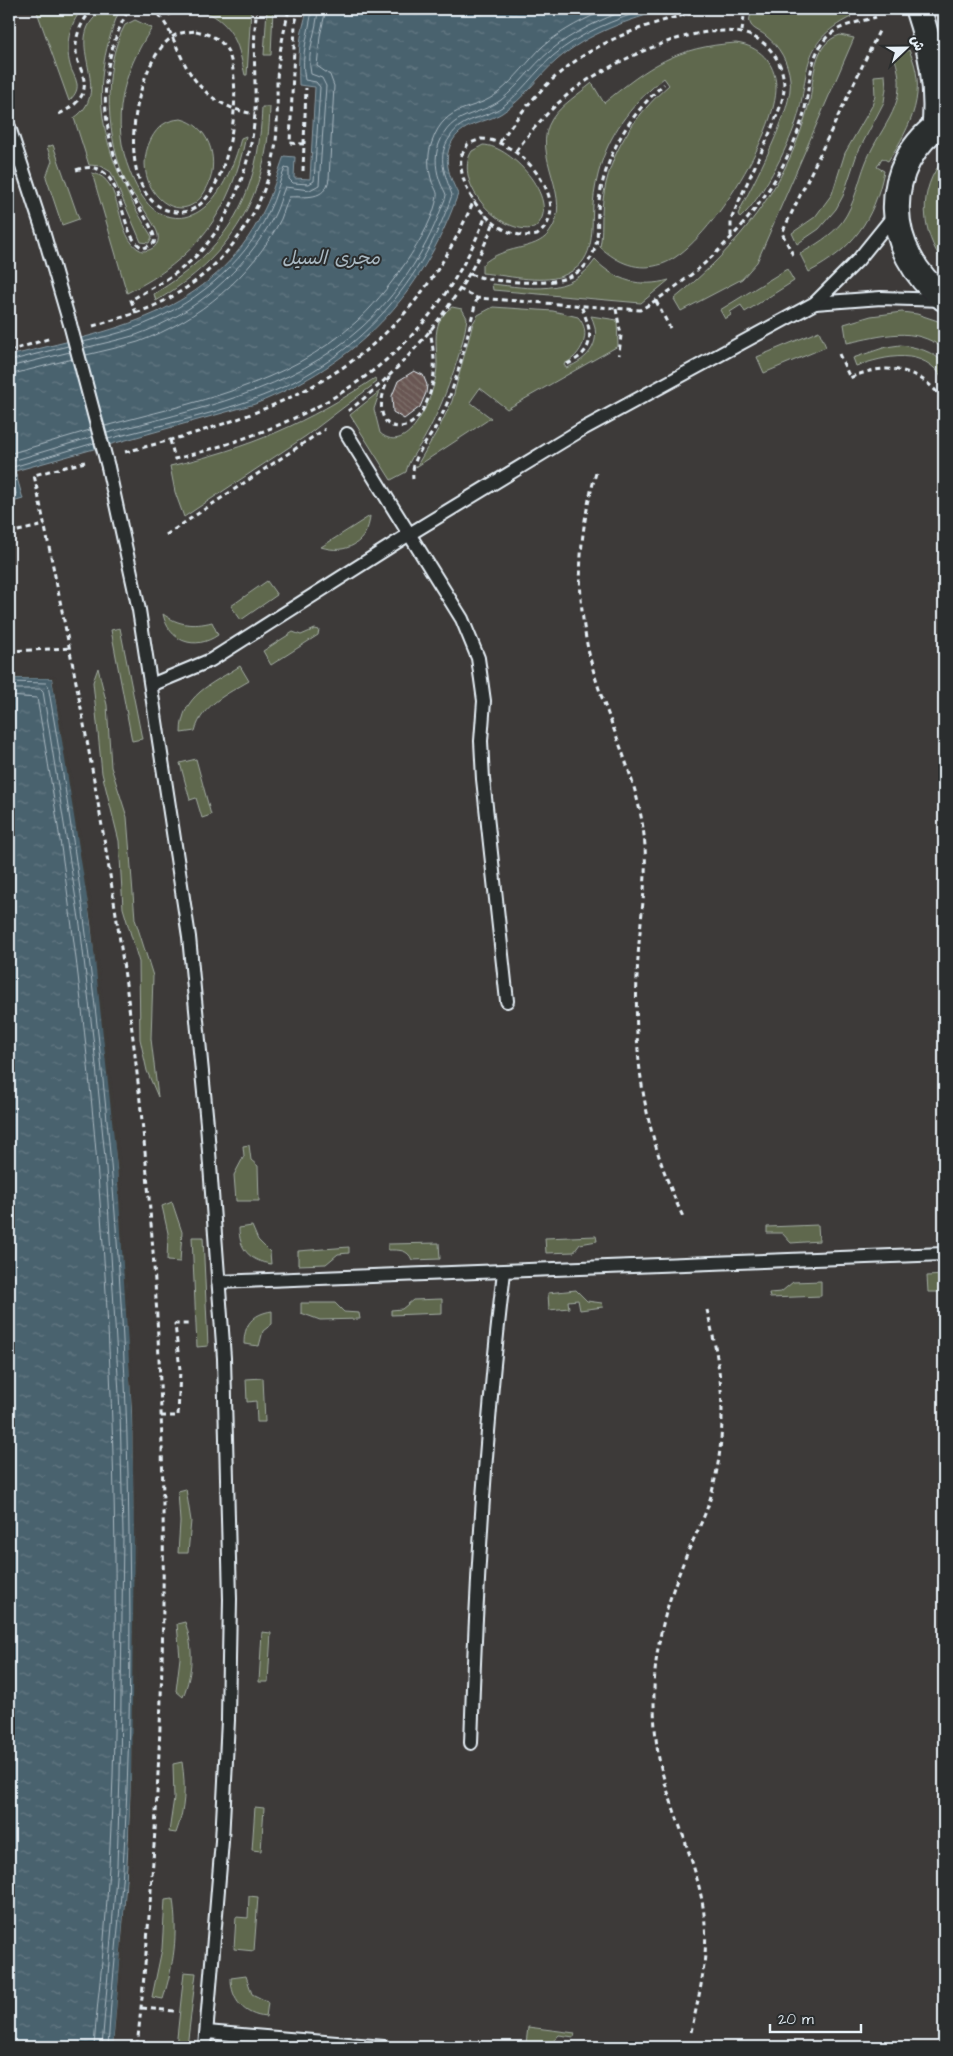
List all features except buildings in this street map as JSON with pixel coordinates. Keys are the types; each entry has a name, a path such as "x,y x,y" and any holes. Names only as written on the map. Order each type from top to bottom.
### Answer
{"street":[{"path":"918,9 935,69 940,124 910,156 902,174 896,213 898,230 911,263 921,277 944,299"}],"lane":[{"path":"9,127 42,228 70,324 108,467 139,610 189,937 206,1115 229,1478 230,1599 222,1841 205,2047"},
{"path":"151,685 181,674 219,656 408,535 581,430 815,303 858,260 896,213"},
{"path":"815,303 881,298 944,299"},
{"path":"347,434 408,535 462,618 478,658 484,701 481,741 483,779 507,1001"},
{"path":"218,1282 944,1254"},
{"path":"472,1743 476,1602 485,1460 504,1272"},
{"path":"207,2032 384,2047"}],"path":[{"path":"59,114 75,105 84,92 83,76 77,59 77,37 85,18 93,9"},
{"path":"76,170 91,167 105,173 113,185 136,242 144,248 154,243 155,232 126,188 116,165 106,115 107,64 118,28 129,9"},
{"path":"152,9 163,20 173,36 189,72 201,88 216,101 234,110 255,114"},
{"path":"136,313 131,300 187,265 210,239 228,211 242,180 251,148 255,114 257,9"},
{"path":"90,327 136,313 162,302 208,272 241,234 254,213 264,190 276,142 277,79 281,42 289,9"},
{"path":"299,9 295,24 290,143 304,144"},
{"path":"500,142 532,99 551,80 594,48 642,27 708,9"},
{"path":"742,31 745,9"},
{"path":"459,289 478,298 616,309 640,310 656,301 696,272 731,237 760,201 791,147 804,110 812,63 822,44 839,29 876,17"},
{"path":"793,255 782,233 880,29"},
{"path":"516,151 534,127 577,87 628,57 683,37 742,31 761,40 772,52 781,66 784,88 779,109 730,220 731,237"},
{"path":"184,32 208,34 218,40 226,49 233,72 234,110 224,164 211,193 203,203 192,210 179,212 155,205 146,196 141,184 134,138 135,115 140,92 148,70 159,50 173,36 184,32"},
{"path":"470,274 498,281 548,283 570,278 579,271 590,258 596,242 601,189 614,149 635,114 664,84"},
{"path":"303,171 306,88"},
{"path":"481,139 500,142 516,151 533,166 544,186 551,216 548,224 538,235 529,236 512,232 486,215 468,191 460,162 464,149 468,144 481,139"},
{"path":"116,454 246,417 282,401 351,363 378,342 402,318 443,264 474,200"},
{"path":"170,440 175,459 214,449 289,421 359,381 400,348 436,310 464,266 486,215"},
{"path":"344,415 414,350 470,274 494,222"},
{"path":"413,478 415,459 435,428 447,402 478,298"},
{"path":"656,301 670,328"},
{"path":"567,364 581,356 590,341 589,324 580,306"},
{"path":"616,309 621,335 619,356"},
{"path":"390,374 383,394 382,414 388,424 400,428 406,427 416,419 432,385 434,359 430,329"},
{"path":"9,351 54,338"},
{"path":"839,354 850,378 865,371 896,368 926,381 944,401"},
{"path":"166,535 328,427"},
{"path":"88,461 34,474 71,648 100,811 134,1048 152,1232 160,1416 160,1732 151,1917 137,2047"},
{"path":"596,473 581,540 579,578 582,616 588,654 629,766 640,806 645,846 645,887 636,987 636,1037 639,1075 655,1149 684,1219"},
{"path":"9,533 45,525"},
{"path":"9,651 71,648"},
{"path":"691,2032 703,1980 706,1952 705,1923 686,1842 661,1768 654,1700 655,1667 669,1601 708,1505 719,1451 722,1391 720,1364 707,1310"},
{"path":"160,1416 178,1416 180,1370 175,1324 191,1324"},
{"path":"142,2008 175,2011"}],"green space":[{"path":"36,9 82,9 71,28 68,43 71,70 76,79 77,87 69,101"},
{"path":"106,9 120,9 109,41 103,70 101,99 105,127 111,154 122,181 152,237 149,243 141,242 111,172 101,166 89,165 74,118 86,106 90,92 90,78 85,48 86,34 92,20"},
{"path":"166,9 251,9 247,75 245,75 236,42 222,22 206,12 197,10 178,12 169,16"},
{"path":"267,9 273,9 271,55 264,55"},
{"path":"757,9 845,9 851,17 834,27 822,38 814,50 809,62 796,122 786,146 765,187 740,218 738,214 771,147 790,92 789,73 782,55 771,40 751,25 751,16"},
{"path":"135,20 152,28 133,62 127,80 120,116 121,135 130,172 139,192 148,204 159,213 172,217 186,217 198,212 209,203 218,191 233,164 241,138 246,136 231,188 207,230 173,265 127,293 92,173 102,177 110,185 122,222 133,244 142,251 154,247 158,242 157,231 128,186 121,168 115,149 109,106 112,62 117,42 125,25"},
{"path":"840,35 854,38 757,262 742,279 681,311 674,299 731,245 748,225 778,181 803,125 810,100 816,62 824,45"},
{"path":"736,43 752,48 769,63 773,70 776,86 773,106 765,131 736,187 699,237 680,254 662,264 645,267 621,262 600,247 606,183 617,151 625,136 645,109 669,85 664,78 634,106 611,139 595,189 590,247 581,264 562,276 544,279 482,273 482,265 491,258 543,239 549,233 556,220 558,205 548,162 546,133 552,119 565,104 592,83 604,103 635,79 664,61 696,49"},
{"path":"909,50 915,65 917,80 915,107 897,148 888,161 882,158 877,167 884,171 874,204 859,231 849,243 838,253 809,272 800,254 828,236 838,227 846,215 872,148 897,101 899,88 898,73 894,56"},
{"path":"885,75 884,102 857,154 843,196 836,209 819,229 797,244 792,233 815,217 832,194 845,153 872,106 875,96 874,76"},
{"path":"262,107 270,107 268,139 262,169 253,196 241,220 225,243 206,264 183,283 156,301 154,294 202,258 220,238 235,216 246,193 254,167 260,138"},
{"path":"181,119 190,122 204,135 212,153 213,163 209,183 199,199 187,207 174,207 162,201 152,189 146,175 145,157 151,139 163,124"},
{"path":"53,145 79,219 62,225 46,177 52,161 47,147"},
{"path":"483,145 495,148 508,155 531,178 539,192 543,205 542,218 534,228 521,228 507,224 483,204 474,191 468,177 468,164 472,151"},
{"path":"944,159 944,263 930,238 925,211 929,184 935,171"},
{"path":"595,260 611,273 629,281 648,283 669,280 641,303 493,290 492,284 535,288 561,285 574,280 585,272"},
{"path":"787,269 794,281 745,312 741,305 730,312 731,315 725,319 720,310"},
{"path":"452,307 462,309 467,318 451,378 432,423 412,457 406,472 391,480 350,415 380,391 374,409 380,433 391,439 401,437 410,431 425,409 434,385 437,369 437,329 442,316"},
{"path":"493,307 553,311 578,317 585,330 585,337 580,350 564,364 566,368 582,360 592,348 596,333 591,316 617,320 618,346 507,409 480,388 470,402 491,418 416,467 452,401 473,323 478,315"},
{"path":"902,312 917,314 944,323 940,332 944,335 944,349 921,337 897,334 847,343 844,324 871,316"},
{"path":"819,331 826,347 764,373 757,357"},
{"path":"900,345 924,350 934,355 944,363 944,380 926,362 915,358 892,357 856,366 853,358 886,347"},
{"path":"375,378 377,382 306,436 184,517 175,492 170,466 226,451 277,432 326,408"},
{"path":"370,516 365,533 354,545 339,549 321,547"},
{"path":"267,581 277,595 241,620 231,606"},
{"path":"163,614 174,621 186,624 212,622 218,635 201,642 192,643 184,641 171,631 166,624"},
{"path":"120,628 142,739 132,741 111,630"},
{"path":"315,629 319,630 318,635 271,665 263,651 293,632 301,635"},
{"path":"240,666 249,681 209,707 198,722 195,731 181,733 182,720 192,700 209,685"},
{"path":"98,668 107,705 111,767 127,817 135,919 153,976 151,1039 158,1097 147,1071 140,1039 139,962 123,908 119,841 102,773 93,682"},
{"path":"196,759 211,815 202,818 196,798 190,800 180,763"},
{"path":"249,1145 251,1160 258,1166 259,1201 236,1201 234,1175 244,1156 243,1146"},
{"path":"172,1202 182,1232 180,1262 167,1261 168,1233 162,1206"},
{"path":"818,1225 819,1241 791,1243 782,1233 767,1233 767,1227"},
{"path":"252,1226 258,1240 270,1252 271,1264 252,1257 247,1253 241,1242 239,1228"},
{"path":"596,1236 597,1241 580,1244 574,1252 546,1253 545,1238"},
{"path":"192,1237 203,1237 208,1346 197,1347"},
{"path":"439,1243 440,1259 412,1260 405,1252 388,1250 388,1244"},
{"path":"349,1247 349,1253 338,1254 326,1264 298,1265 298,1251"},
{"path":"944,1275 944,1292 928,1292 927,1276"},
{"path":"821,1281 821,1296 770,1298 769,1293 781,1292 793,1282"},
{"path":"576,1290 587,1301 602,1303 603,1307 580,1310 578,1300 568,1301 569,1308 549,1310 548,1293"},
{"path":"442,1299 442,1313 391,1315 391,1310 402,1309 413,1300"},
{"path":"301,1303 335,1303 344,1312 359,1313 360,1319 320,1320 301,1313"},
{"path":"272,1311 272,1324 263,1331 259,1346 244,1344 244,1337 250,1322 265,1312"},
{"path":"263,1378 265,1422 257,1422 256,1401 247,1402 246,1379"},
{"path":"186,1489 191,1521 188,1553 178,1553 180,1522 178,1491"},
{"path":"185,1622 190,1641 191,1660 189,1678 183,1697 176,1691 180,1658 177,1624"},
{"path":"262,1632 271,1633 268,1682 259,1682"},
{"path":"182,1762 184,1798 176,1833 169,1832 174,1798 173,1764"},
{"path":"255,1807 264,1808 261,1851 252,1850"},
{"path":"249,1896 258,1897 254,1951 234,1949 236,1917 248,1918"},
{"path":"173,1899 174,1950 163,1999 152,1997 162,1949 165,1900"},
{"path":"184,1972 196,1973 187,2047 176,2047"},
{"path":"246,1976 252,1994 268,2002 266,2017 258,2016 245,2010 233,1993 231,1978"},
{"path":"528,2027 575,2033 574,2037 559,2035 551,2043 544,2046 526,2044"}],"water":[{"name":"مجرى السيل","path":"308,9 667,9 609,28 582,42 557,60 524,94 502,113 470,126 458,134 450,147 447,160 458,194 443,231 425,265 381,323 325,369 255,404 15,471 23,499 9,503 9,356 121,326 155,313 187,296 217,274 242,246 267,204 284,156 295,157 294,178 310,179 315,87 299,85 301,37"},
{"path":"9,678 52,678 87,892 107,1063 120,1203 129,1344 134,1485 135,1626 132,1766 124,1907 113,2047 9,2047"}],"pier":[{"path":"9,675 55,677 94,923 120,1166 134,1411 137,1655 131,1866 115,2047 113,2047 128,1866 134,1533 132,1411 117,1167 91,923 52,678 9,678"}]}
